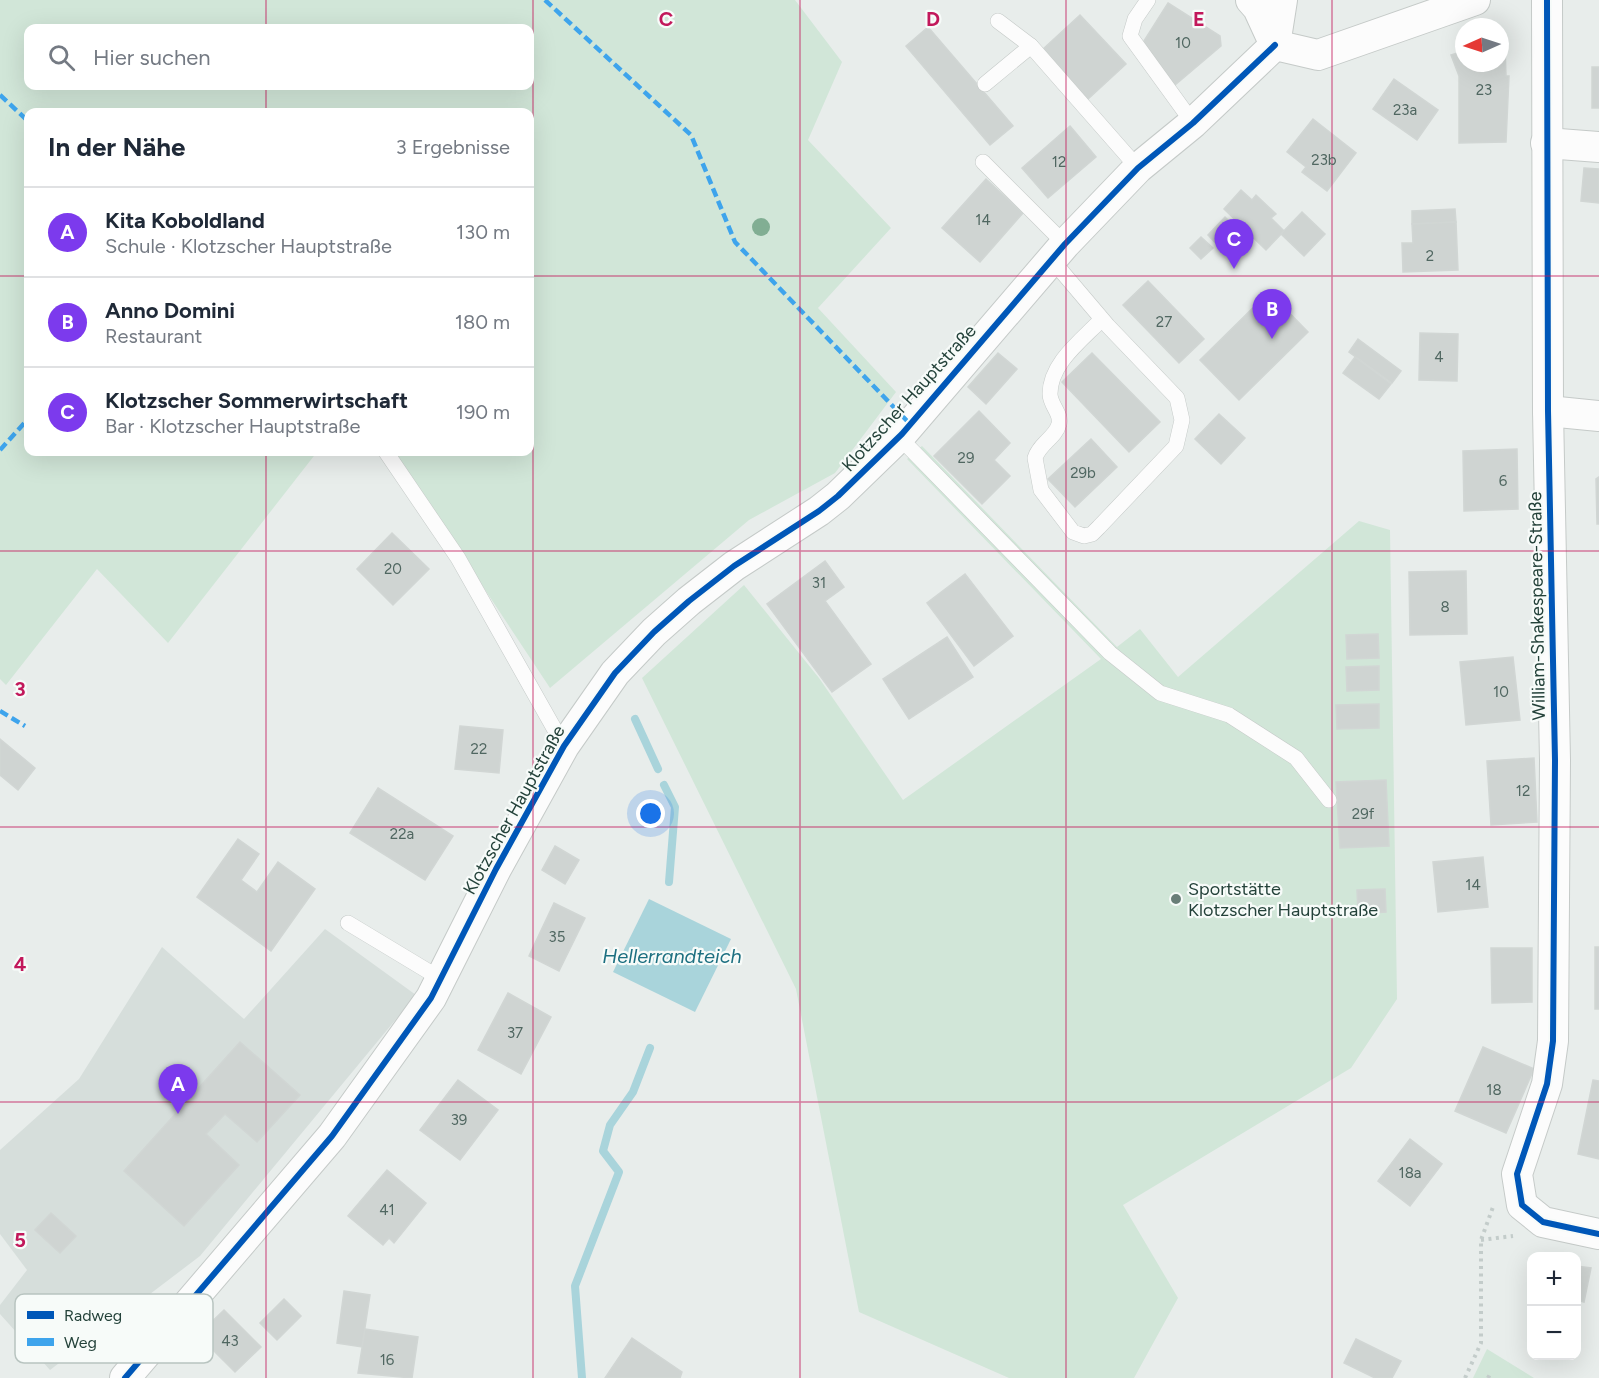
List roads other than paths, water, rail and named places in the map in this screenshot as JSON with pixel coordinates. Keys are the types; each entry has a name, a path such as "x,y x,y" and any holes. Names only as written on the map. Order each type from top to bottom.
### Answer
{"street":[{"path":"1251,0 1258,8 1275,45"},
{"path":"1275,45 1282,0"},
{"path":"1275,45 1318,55 1475,0"},
{"name":"William-Shakespeare-Straße","path":"1547,0 1545,144 1555,760 1553,1041 1547,1084 1509,1201 1543,1222 1599,1234"},
{"name":"Klotzscher Hauptstraße","path":"201,1294 332,1136 431,998 496,868 564,746 615,674 654,632 734,566 826,506 899,437 1059,252 1138,168 1193,123 1275,45"},
{"path":"1545,144 1599,147"},
{"path":"1548,411 1599,416"},
{"name":"Klotzscher Hauptstraße","path":"132,1377 144,1363"}],"lane":[{"path":"1148,0 1135,19 1130,36 1193,123"},
{"path":"998,21 1031,46 1138,168"},
{"path":"985,84 1031,46"},
{"path":"983,162 1059,252 1102,319 1177,398 1182,420 1176,446 1162,464 1092,534 1084,536 1073,532 1041,490 1035,458 1059,425 1060,417 1055,410 1050,392 1057,367 1102,319"},
{"path":"899,437 1110,653 1160,693 1229,715 1296,758 1329,800"},
{"path":"389,456 458,558 564,746"},
{"path":"348,923 441,979"}],"water":[{"name":"Hellerrandteich","path":"649,899 731,939 695,1012 613,972"}],"waterway":[{"path":"635,719 658,769"},
{"path":"664,785 675,807 669,882"},
{"path":"582,1378 575,1286 619,1172 603,1151 610,1125 633,1092 650,1048"}],"place":[{"name":"Klotzscher Sommerwirtschaft","path":"1234,269"},
{"name":"Anno Domini","path":"1272,339"},
{"name":"Sportstätte Klotzscher Hauptstraße","path":"1176,899"},
{"name":"Kita Koboldland","path":"178,1114"}]}
